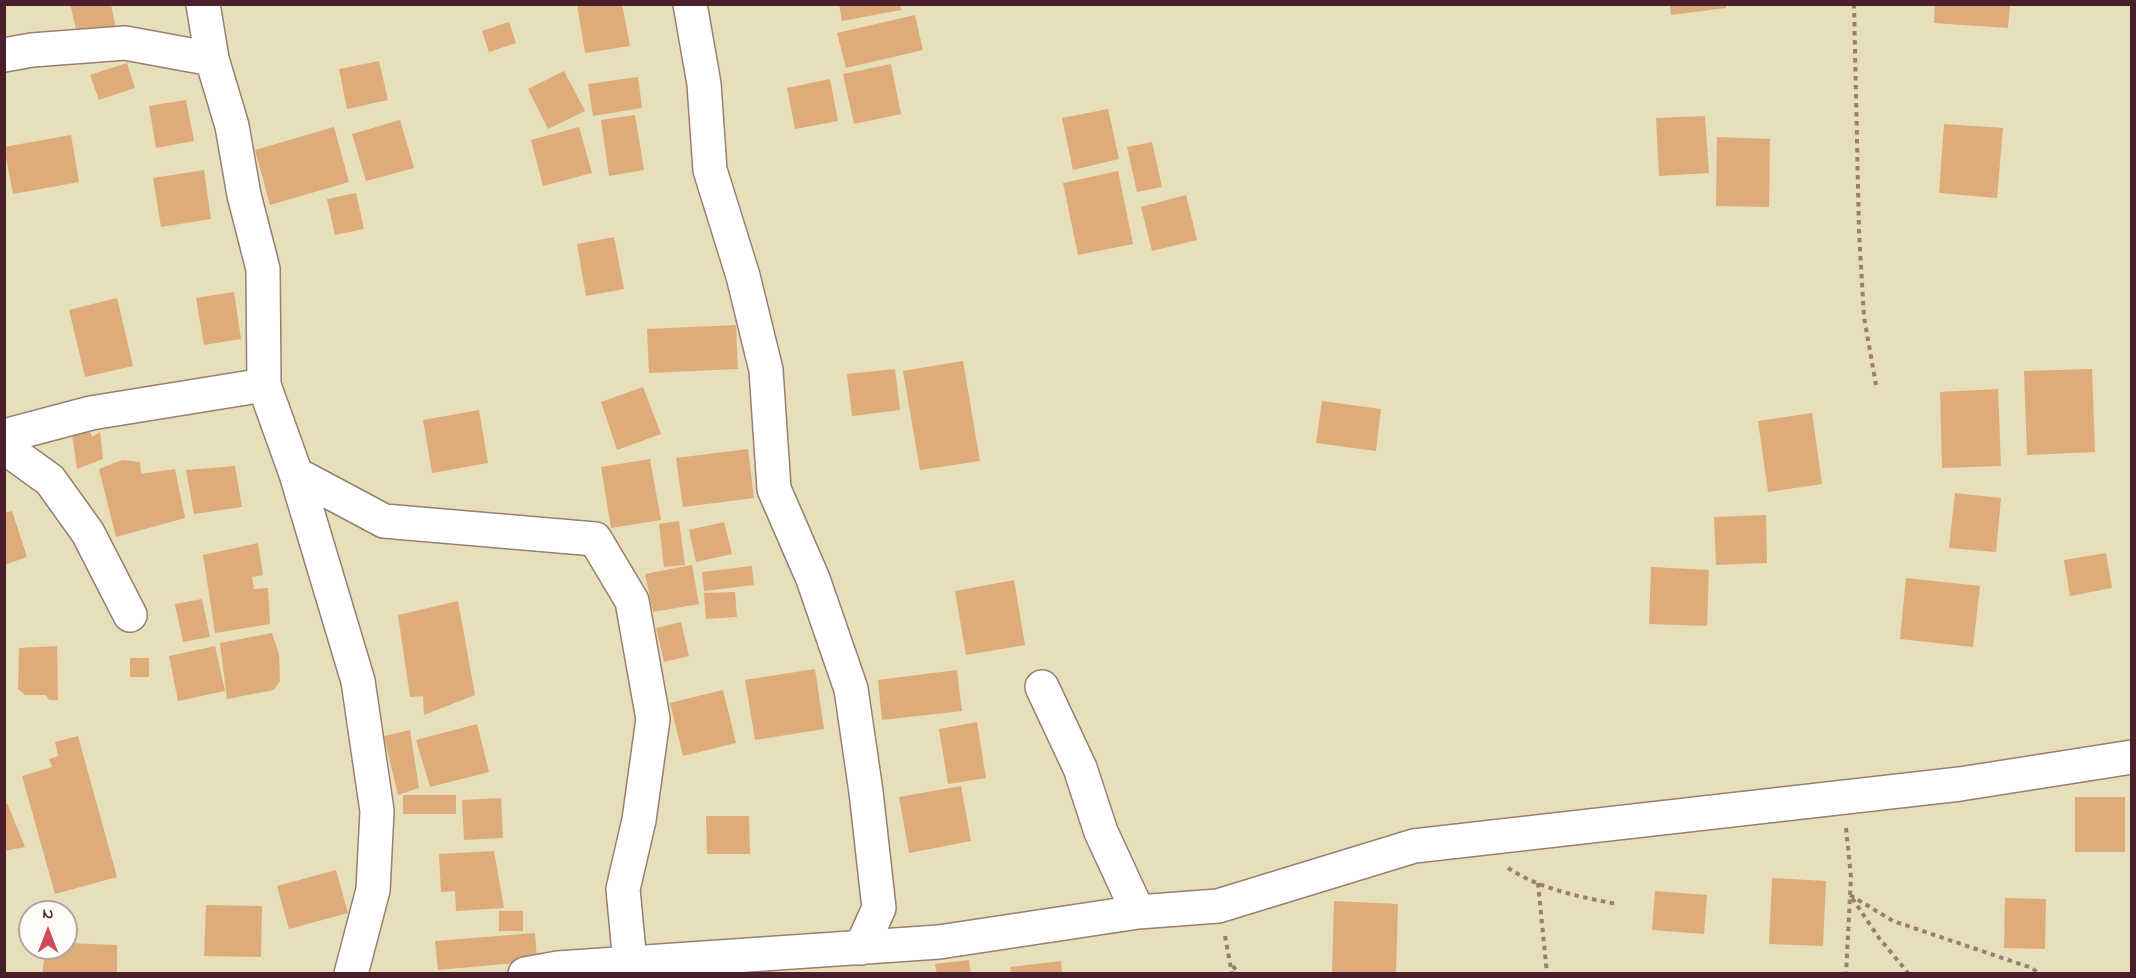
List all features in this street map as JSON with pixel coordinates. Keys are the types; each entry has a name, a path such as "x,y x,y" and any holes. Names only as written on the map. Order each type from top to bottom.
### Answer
{"street":[{"path":"203,4 213,59 232,126 244,195 263,269 264,385 296,474 358,681 377,811 374,890 351,974"},
{"path":"690,4 704,84 710,170 743,276 766,370 774,489 813,579 851,689 866,792 879,908 861,948"},
{"path":"4,55 32,50 125,43 213,59"},
{"path":"4,436 91,413 264,385"},
{"path":"4,447 50,480 88,533 130,615"},
{"path":"296,474 384,521 595,539 632,601 652,719 639,820 623,889 630,963"},
{"path":"1042,687 1080,768 1101,832 1138,912"},
{"path":"525,974 558,968 939,942 1138,912 1232,904 1414,846 1960,784 2132,757"}],"path":[{"path":"1854,4 1859,232 1864,317 1876,385"},
{"path":"1843,797 1851,877 1846,974"},
{"path":"1465,840 1526,879 1586,898 1617,904"},
{"path":"1538,883 1547,974"},
{"path":"1850,895 1879,938 1909,974"},
{"path":"1850,895 1893,921 2032,968 2039,974"},
{"path":"1232,966 1239,974"}],"building":[{"path":"70,4 111,4 116,29 78,37"},
{"path":"577,4 622,4 630,46 585,53"},
{"path":"839,4 900,4 901,10 842,21"},
{"path":"1670,4 1726,4 1726,8 1671,15"},
{"path":"1935,4 2010,4 2008,28 1934,23"},
{"path":"915,15 923,50 846,68 837,33"},
{"path":"509,22 516,43 489,52 482,31"},
{"path":"379,61 388,100 347,109 339,69"},
{"path":"127,63 135,88 99,100 90,75"},
{"path":"891,64 901,114 854,124 843,74"},
{"path":"564,71 585,111 548,129 528,89"},
{"path":"638,77 642,108 593,116 588,84"},
{"path":"830,79 838,121 795,129 787,88"},
{"path":"186,100 194,141 156,148 149,106"},
{"path":"1108,109 1119,159 1073,170 1062,118"},
{"path":"635,115 644,170 609,176 601,120"},
{"path":"1705,116 1709,173 1659,176 1656,118"},
{"path":"400,120 414,168 366,181 352,134"},
{"path":"1944,124 2003,128 1997,198 1939,193"},
{"path":"334,127 349,182 270,205 255,150"},
{"path":"579,127 592,173 543,186 531,140"},
{"path":"71,135 79,182 13,194 4,147"},
{"path":"1717,137 1770,139 1769,207 1716,206"},
{"path":"1152,142 1162,187 1137,192 1127,147"},
{"path":"204,170 211,219 161,227 153,178"},
{"path":"1118,171 1133,244 1078,255 1063,183"},
{"path":"356,193 364,229 335,235 327,199"},
{"path":"1186,195 1197,240 1152,251 1141,207"},
{"path":"614,237 624,289 586,296 577,244"},
{"path":"234,292 241,339 204,345 196,298"},
{"path":"117,298 133,366 85,377 69,310"},
{"path":"736,325 738,369 649,373 647,329"},
{"path":"963,361 980,461 920,470 903,371"},
{"path":"895,369 900,410 852,416 847,374"},
{"path":"2092,369 2095,452 2027,455 2024,371"},
{"path":"643,387 661,434 617,450 601,402"},
{"path":"1998,389 2001,466 1942,468 1940,392"},
{"path":"1322,401 1381,409 1376,451 1316,443"},
{"path":"479,410 488,463 432,473 423,420"},
{"path":"1812,413 1822,484 1768,492 1758,421"},
{"path":"88,426 92,437 100,432 103,459 77,469 72,434"},
{"path":"748,449 754,498 683,507 676,458"},
{"path":"650,459 661,520 611,528 601,467"},
{"path":"122,460 140,462 141,474 175,469 185,518 116,537 99,469"},
{"path":"235,466 242,507 194,514 186,470"},
{"path":"1955,493 2001,498 1996,552 1949,548"},
{"path":"12,511 27,557 4,565 4,513"},
{"path":"1766,515 1767,563 1716,565 1714,517"},
{"path":"679,521 685,565 664,567 659,524"},
{"path":"724,522 732,554 696,562 689,530"},
{"path":"258,543 263,575 252,577 254,589 268,588 270,624 215,633 203,555"},
{"path":"2106,553 2112,588 2070,596 2064,560"},
{"path":"692,565 699,604 653,612 645,574"},
{"path":"752,566 754,585 704,591 702,572"},
{"path":"1651,567 1709,570 1707,626 1649,624"},
{"path":"1906,578 1980,586 1973,647 1900,639"},
{"path":"1014,580 1025,645 966,655 955,591"},
{"path":"735,592 737,617 706,619 704,593"},
{"path":"202,599 210,637 183,642 175,604"},
{"path":"458,601 475,695 424,715 423,696 410,697 398,615"},
{"path":"681,622 689,656 664,662 656,628"},
{"path":"272,633 279,654 280,681 274,690 227,699 220,643"},
{"path":"57,646 58,700 49,700 46,695 25,695 18,689 19,648"},
{"path":"215,646 225,691 178,701 169,656"},
{"path":"130,658 149,658 149,677 130,677"},
{"path":"815,669 824,729 755,740 745,680"},
{"path":"957,670 962,711 882,720 878,680"},
{"path":"723,690 736,743 683,756 670,703"},
{"path":"977,722 986,778 948,784 939,729"},
{"path":"477,724 489,772 430,787 416,740"},
{"path":"410,730 419,788 398,795 384,736"},
{"path":"78,736 117,877 55,894 22,776 52,767 49,759 58,756 55,742"},
{"path":"961,786 971,841 909,853 899,797"},
{"path":"403,795 456,795 456,814 403,814"},
{"path":"2075,797 2125,797 2125,852 2075,852"},
{"path":"501,798 503,838 464,840 462,800"},
{"path":"7,803 25,847 4,851 4,804"},
{"path":"706,816 749,816 750,854 707,854"},
{"path":"494,851 504,908 456,911 455,891 441,892 439,854"},
{"path":"336,870 348,913 289,929 277,886"},
{"path":"1772,878 1826,881 1823,946 1769,944"},
{"path":"1655,891 1707,895 1704,934 1652,930"},
{"path":"2005,898 2046,899 2045,949 2004,948"},
{"path":"1334,901 1398,904 1396,974 1332,974"},
{"path":"206,905 262,906 261,957 204,956"},
{"path":"499,911 523,911 523,931 499,931"},
{"path":"535,933 537,961 438,970 435,941"},
{"path":"78,943 117,945 117,974 42,974 44,960 78,960"},
{"path":"969,960 971,974 937,974 935,964"},
{"path":"1061,961 1062,974 1011,974 1010,967"}]}
